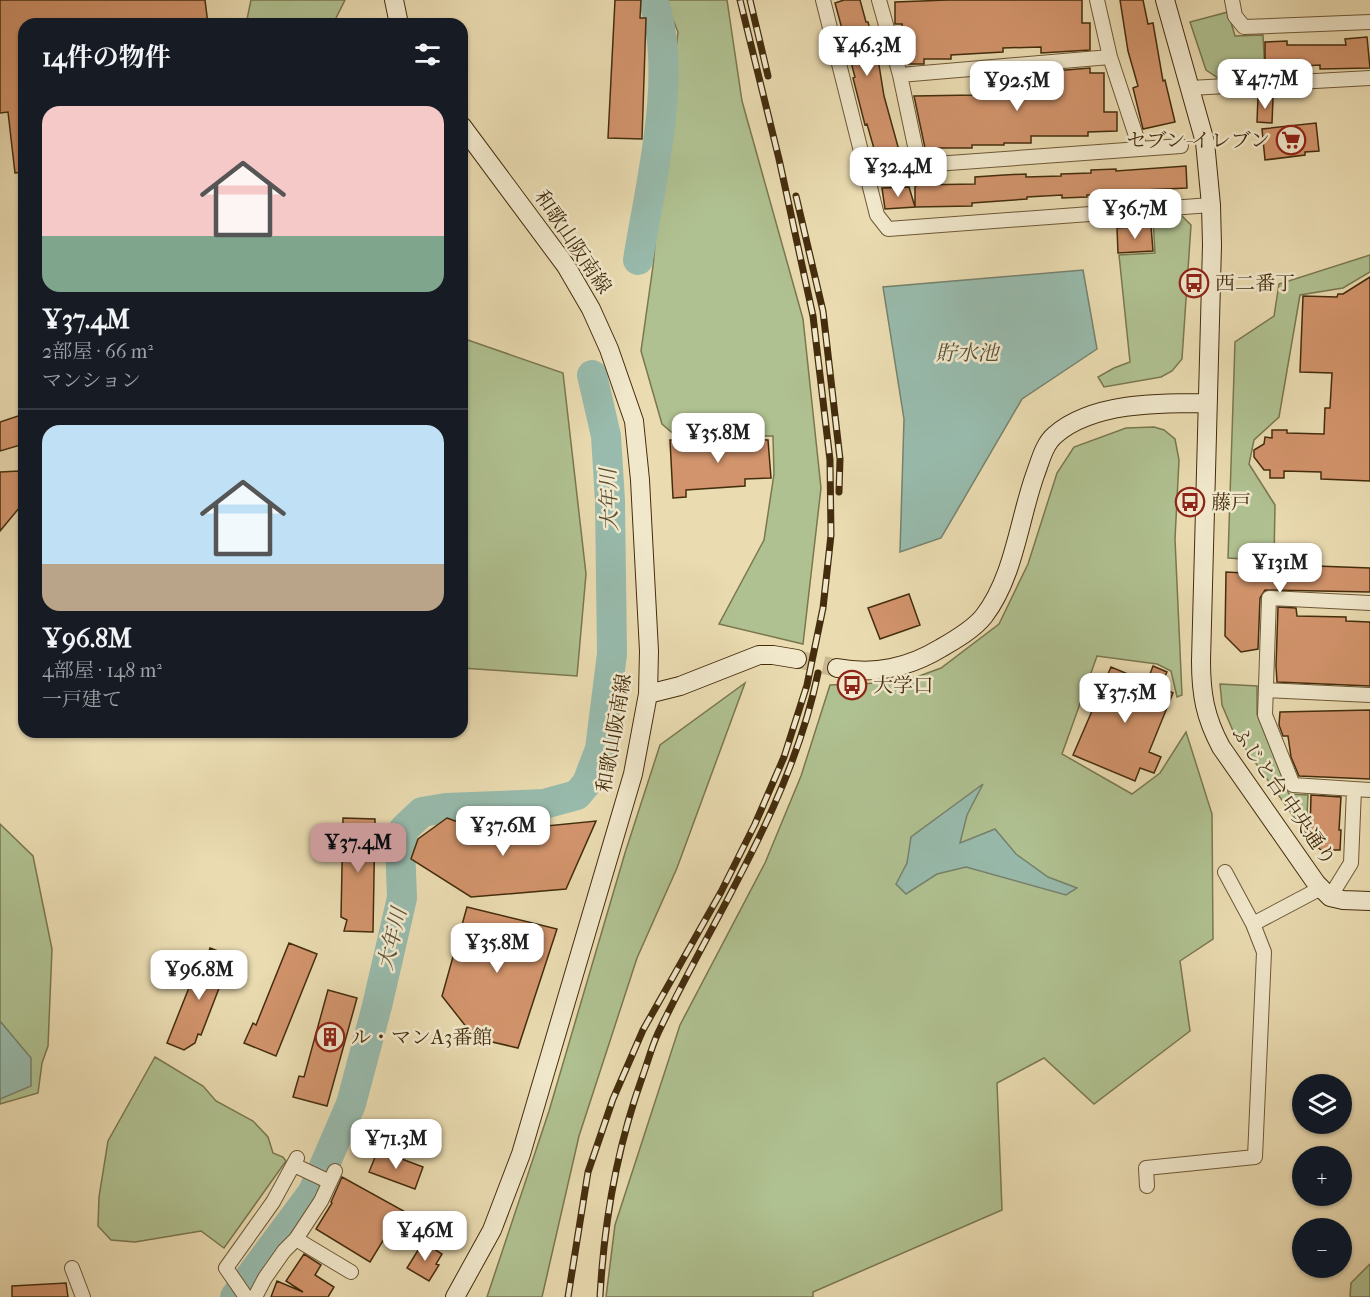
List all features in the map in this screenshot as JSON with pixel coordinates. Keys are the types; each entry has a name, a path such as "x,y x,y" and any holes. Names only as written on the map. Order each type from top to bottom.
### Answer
{"street":[{"path":"394,0 398,18"},
{"path":"823,0 877,215 888,229 1211,205"},
{"path":"879,0 900,75 919,165"},
{"path":"1097,0 1110,57 1140,148"},
{"name":"ふじと台 中央通り","path":"1165,0 1205,142 1211,205 1212,245 1201,661 1201,685 1205,710 1211,729 1221,747 1326,892 1342,900 1370,901"},
{"path":"1232,0 1235,16 1244,27 1370,22"},
{"path":"900,75 1110,57"},
{"path":"1190,88 1370,78"},
{"name":"和歌山阪南線","path":"455,1297 492,1230 521,1154 633,774 648,694 649,641 640,480 634,421 609,349 591,309 566,266 468,134"},
{"path":"866,169 1181,146"},
{"path":"837,668 853,671 882,670 921,660 984,617 999,592 1042,455 1052,437 1072,422 1092,414 1145,405 1208,403"},
{"path":"1370,603 1269,598 1265,715 1293,785 1370,790"},
{"path":"648,694 680,686 759,655 797,659"},
{"path":"1266,690 1370,694"},
{"path":"1253,924 1326,892 1351,862 1354,789"},
{"path":"1147,1186 1146,1168 1255,1157 1264,952 1253,924 1225,872"},
{"path":"246,1297 226,1268 273,1202 296,1161 333,1176 321,1201 296,1239 284,1251 265,1278 255,1297"},
{"path":"296,1239 351,1272"},
{"path":"72,1268 83,1297"}],"green space":[{"path":"251,0 345,0 336,18 247,18"},
{"path":"665,0 727,0 742,101 803,319 821,488 803,644 719,624 764,540 774,474 773,436 676,436 662,424 641,351 653,266 665,134 678,32"},
{"path":"1228,12 1235,36 1263,35 1265,75 1218,78 1206,70 1190,22"},
{"path":"1181,215 1191,225 1182,359 1172,371 1161,377 1104,387 1098,377 1130,362 1119,255 1155,253 1153,218"},
{"path":"1370,255 1370,272 1343,288 1300,295 1279,417 1254,440 1249,464 1275,505 1274,561 1228,558 1235,342 1274,316 1279,284"},
{"path":"468,340 563,373 586,574 577,676 468,668"},
{"path":"1154,427 1164,430 1175,439 1179,460 1175,539 1182,695 1177,697 1171,671 1157,664 1097,656 1062,754 1132,794 1160,773 1186,732 1212,814 1213,939 1180,961 1190,1031 1094,1104 1044,1058 997,1083 1002,1210 813,1292 813,1297 606,1297 615,1225 680,1025 765,863 801,776 830,685 903,682 941,668 999,624 1028,564 1057,473 1074,447 1126,428"},
{"path":"745,683 677,868 637,958 579,1136 542,1297 487,1297 549,1111 625,853 660,745"},
{"path":"1220,684 1257,686 1257,714 1289,794 1308,795 1306,834 1233,731 1222,705"},
{"path":"0,824 33,856 52,949 48,1046 42,1063 38,1093 0,1104"},
{"path":"155,1057 203,1086 216,1101 253,1121 268,1137 273,1153 283,1157 286,1161 224,1248 201,1231 135,1242 111,1240 98,1226 99,1197 108,1141"},
{"path":"1370,1264 1370,1297 1350,1297 1351,1283"}],"water":[{"name":"貯水池","path":"1083,270 1097,349 1022,399 941,538 900,552 904,419 883,287"},
{"path":"983,784 967,815 960,843 995,829 1016,854 1048,877 1077,888 1066,895 966,867 937,874 906,894 896,884 907,863 911,837"},
{"path":"0,1021 31,1058 31,1086 0,1099"}],"building":[{"path":"0,0 205,0 207,18 18,18 18,173 15,173 8,112 0,113"},
{"path":"615,0 641,0 640,18 646,18 642,139 608,138"},
{"path":"844,0 860,0 866,22 868,22 878,59 884,96 900,154 877,159 867,124 865,125 835,3"},
{"path":"1082,0 1082,23 1090,23 1090,50 1041,53 1041,47 1003,48 1003,52 951,55 951,59 924,59 924,64 906,64 902,48 902,24 895,24 895,2"},
{"path":"1120,0 1143,0 1148,24 1153,23 1163,81 1165,80 1175,122 1143,129 1133,88 1138,86 1128,51"},
{"path":"1367,37 1370,68 1320,69 1320,65 1265,68 1265,42 1287,41 1287,45 1346,45 1345,39"},
{"path":"1090,68 1090,73 1104,73 1104,112 1117,112 1117,131 1088,132 1088,136 1031,136 1031,143 972,145 972,148 925,148 914,96 975,95 975,88 1025,87 1025,82 1054,82 1054,71"},
{"path":"1258,97 1273,98 1272,123 1257,122"},
{"name":"セブン-イレブン","path":"1316,123 1319,151 1265,160 1262,129"},
{"path":"1186,166 1187,188 1087,195 1087,197 1062,198 1062,195 1027,197 1027,199 972,203 972,206 915,207 915,187 917,185 975,184 975,177 1026,174 1026,177 1061,176 1061,174 1091,173 1091,170 1116,169 1116,171"},
{"path":"909,187 915,207 885,209 882,188"},
{"path":"1151,226 1153,251 1118,253 1117,228"},
{"path":"1370,277 1370,481 1321,479 1321,472 1284,471 1284,478 1270,478 1270,470 1264,470 1254,457 1254,450 1264,444 1265,437 1272,438 1272,430 1287,430 1287,433 1324,434 1325,408 1330,408 1332,373 1300,372 1303,296 1337,297 1338,294 1343,294"},
{"path":"18,416 18,446 0,451 0,422"},
{"path":"742,439 768,440 771,478 745,479 745,486 686,490 686,497 673,498 670,440 683,440 683,444"},
{"path":"18,471 18,509 0,531 0,472"},
{"path":"1265,564 1370,568 1370,592 1265,590 1260,598 1258,649 1241,652 1225,636 1226,572 1264,574"},
{"path":"909,594 920,625 880,639 868,608"},
{"path":"1278,607 1296,608 1297,616 1346,617 1346,621 1370,622 1370,686 1277,682"},
{"path":"1153,666 1167,672 1160,687 1173,693 1149,752 1161,757 1154,773 1140,768 1135,781 1073,755 1111,667 1147,682"},
{"path":"1370,710 1370,779 1299,776 1291,757 1288,736 1283,736 1279,725 1280,712"},
{"path":"1311,795 1341,797 1340,850 1321,850 1312,842"},
{"path":"343,818 375,819 373,932 344,931 347,920 341,917"},
{"path":"447,818 485,832 596,821 566,889 471,897 411,859 418,839"},
{"path":"467,907 557,929 518,1048 475,1038 442,996"},
{"path":"289,943 317,954 276,1056 244,1043 253,1023 256,1025"},
{"path":"210,948 223,953 220,962 228,965 201,1035 198,1034 195,1043 184,1050 167,1043 202,955 207,957"},
{"name":"ル・マンA3番館","path":"328,990 357,998 327,1106 293,1097 299,1076 304,1077"},
{"path":"378,1150 423,1167 415,1189 369,1172"},
{"path":"342,1177 409,1214 395,1238 387,1234 370,1262 316,1229 332,1203"},
{"path":"423,1242 442,1254 436,1264 439,1265 429,1281 407,1268"},
{"path":"304,1254 321,1265 315,1275 334,1287 328,1297 271,1297 277,1281 303,1292 286,1281"},
{"path":"66,1283 68,1297 12,1297 12,1286"}],"waterway":[{"name":"大年川","path":"638,260 655,164 663,94 660,29 653,0"},
{"name":"大年川","path":"235,1297 313,1192 351,1104 402,898 400,845 404,829 422,812 446,808 544,804 577,795 587,783 600,749 612,654 610,501 606,436 592,375"}],"tunnel":[{"path":"797,659 837,668"}],"railway":[{"path":"568,1297 588,1172 613,1099 643,1030 721,892 755,824 784,757 807,685 823,608 831,535 830,460 813,316 779,159 740,0"},
{"path":"750,0 768,76"},
{"path":"796,196 823,311 840,459 839,492"},
{"path":"600,1297 613,1184 626,1129 652,1048 771,813 806,721 818,673"}],"place":[{"name":"セブン-イレブン","path":"1291,140"},
{"name":"西二番丁","path":"1194,283"},
{"name":"藤戸","path":"1190,502"},
{"name":"大学口","path":"852,685"},
{"name":"ル・マンA3番館","path":"330,1037"}]}
